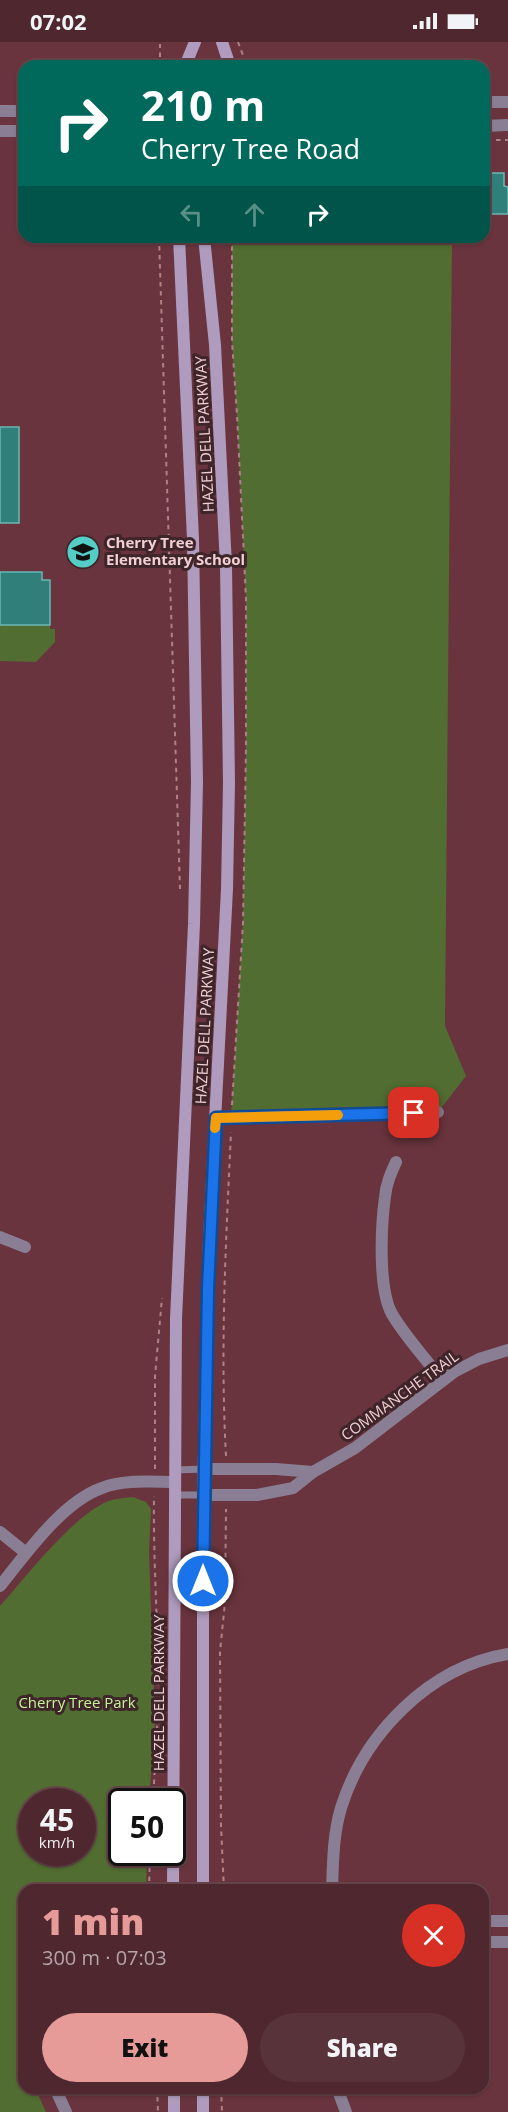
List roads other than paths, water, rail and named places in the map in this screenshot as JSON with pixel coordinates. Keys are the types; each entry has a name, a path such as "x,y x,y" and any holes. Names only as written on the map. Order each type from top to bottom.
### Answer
{"main road":[{"path":"188,60 195,42"},
{"path":"222,42 228,60"},
{"name":"HAZEL DELL PARKWAY","path":"173,1884 174,1496 178,1232 193,935 197,759 193,539 179,243"},
{"name":"HAZEL DELL PARKWAY","path":"202,1884 203,1496 208,1269 227,889 228,609 215,345 205,243"},
{"path":"174,2094 174,2112"},
{"path":"203,2094 203,2112"}],"street":[{"path":"490,102 508,102"},
{"path":"0,111 18,111"},
{"path":"490,126 508,125"},
{"path":"0,131 18,131"},
{"path":"216,1118 438,1112"},
{"path":"396,1162 385,1196 382,1251 385,1294 391,1313 442,1381"},
{"path":"0,1237 25,1248"},
{"name":"COMMANCHE TRAIL","path":"203,1496 269,1494 293,1488 313,1472 355,1448 442,1381 479,1359 508,1350"},
{"path":"205,1469 276,1469 313,1472"},
{"path":"0,1586 26,1553 78,1501 102,1488 175,1476"},
{"path":"0,1532 26,1553"},
{"path":"332,1884 334,1847 341,1808 357,1770 379,1736 405,1707 428,1688 478,1662 508,1654"},
{"path":"489,1921 508,1921"},
{"path":"489,1942 508,1942"},
{"path":"58,2094 66,2112"},
{"path":"339,2094 346,2112"}],"lane":[{"path":"175,1476 205,1469"},
{"path":"174,1496 203,1496"}],"place":[{"name":"Cherry Tree Elementary School","path":"83,552"}],"park label":[{"name":"Cherry Tree Park","path":"77,1703"}]}
